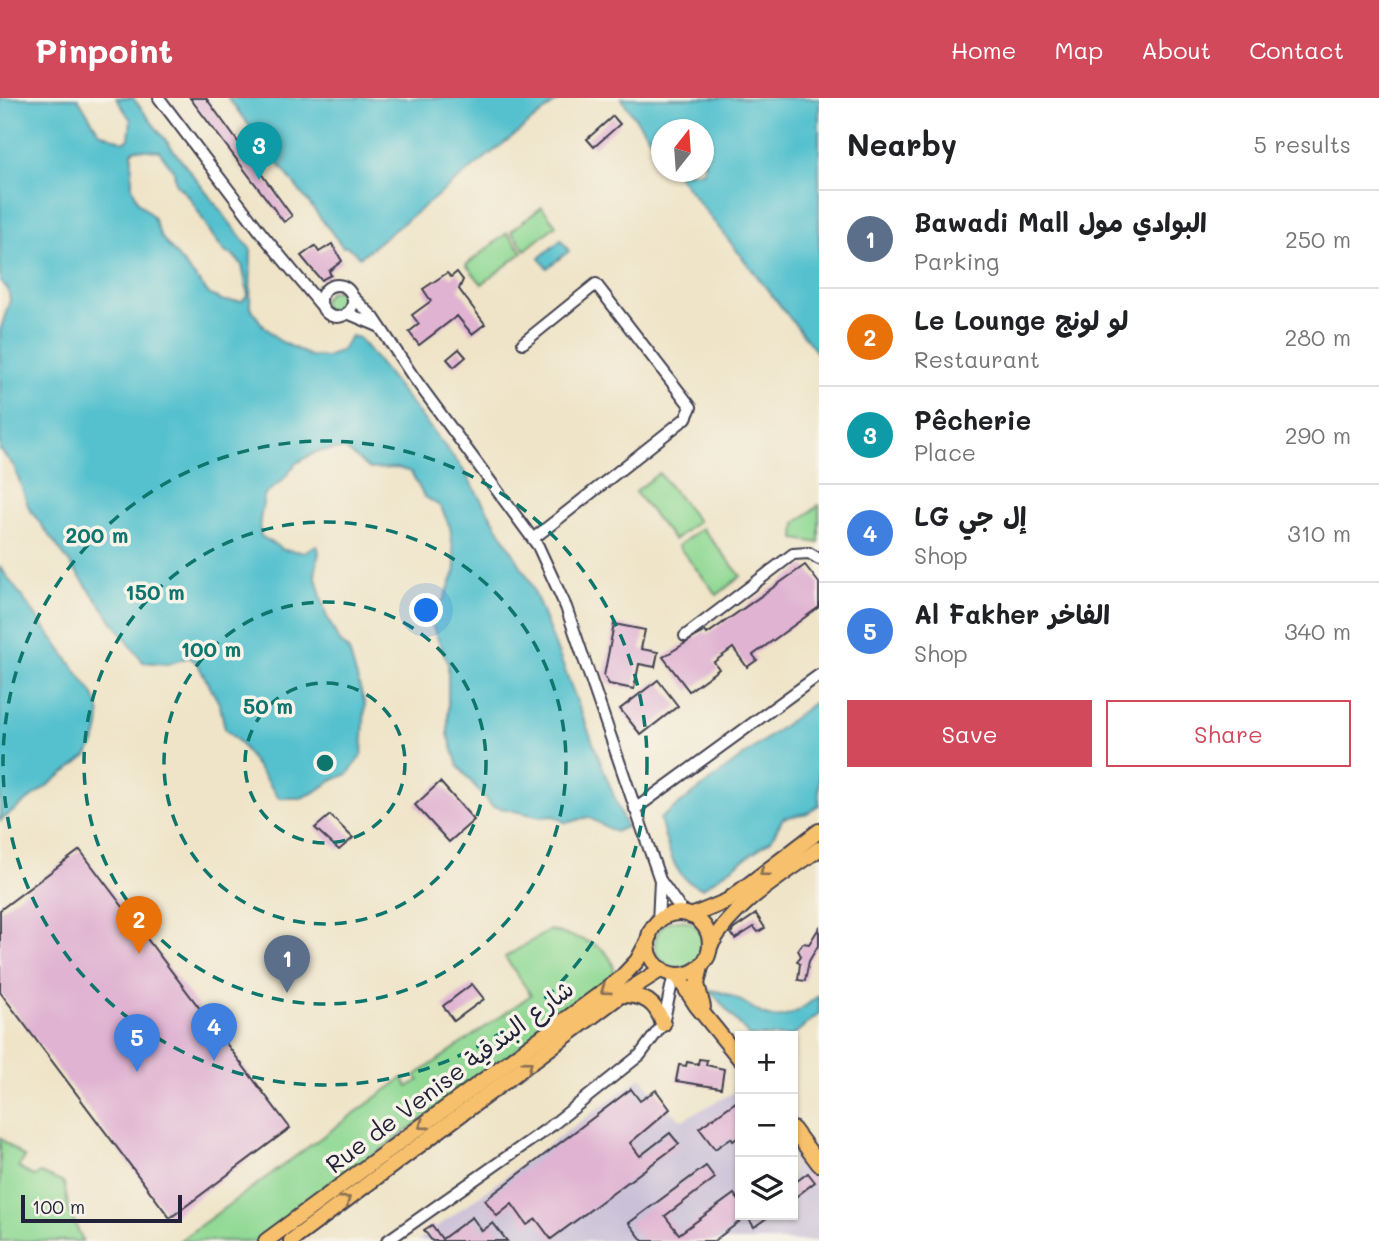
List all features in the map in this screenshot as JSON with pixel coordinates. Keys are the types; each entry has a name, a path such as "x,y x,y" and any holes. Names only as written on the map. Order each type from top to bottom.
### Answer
{"main road":[{"path":"735,1053 669,973 652,958 649,939 657,923 674,914 687,915 727,901 819,831"},
{"path":"707,1018 698,990 701,967 721,927 740,907 819,849"},
{"path":"687,915 704,927 710,946"},
{"name":"Rue de Venise شارع البندقية","path":"266,1241 619,980 637,961 649,939"},
{"path":"669,973 701,967"},
{"name":"Rue de Venise شارع البندقية","path":"291,1241 621,995 669,973"},
{"path":"621,995 649,1001 659,1011 663,1024"},
{"path":"798,1136 819,1164"}],"street":[{"path":"159,98 328,315 341,317 347,313 352,306 352,296"},
{"path":"299,279 345,286 380,327 534,538 566,607 660,880 687,915"},
{"path":"523,343 596,284 691,407 686,418 534,538"},
{"path":"320,304 323,291 330,285"},
{"path":"347,313 380,327"},
{"path":"685,636 793,554 809,553 819,559"},
{"path":"635,809 819,676"},
{"path":"657,923 660,880"},
{"path":"387,1241 614,1079 651,1044 663,1024 669,973"}],"shaded area":[{"path":"641,1077 661,1103 682,1120 735,1092 735,1220 798,1220 798,1153 819,1182 819,1241 418,1241"}],"green space":[{"path":"542,207 556,225 525,250 511,231"},
{"path":"507,233 523,252 482,284 466,265"},
{"path":"336,291 345,295 349,304 345,313 336,317 327,313 323,304 327,295"},
{"path":"659,473 698,521 674,540 635,492"},
{"path":"819,505 819,543 795,539 796,523"},
{"path":"702,528 741,576 717,595 678,546"},
{"path":"679,920 696,927 703,944 696,961 679,968 662,961 655,944 662,927"},
{"path":"550,930 602,949 613,966 614,978 257,1241 179,1241 403,1078 408,1087 419,1080 415,1076 531,995 505,957"},
{"path":"0,1138 25,1158 18,1167 35,1177 40,1173 64,1183 69,1211 83,1241 0,1241"}],"water":[{"path":"0,98 78,98 99,132 124,142 129,139 131,120 116,98 133,98 251,250 250,306 261,323 278,340 310,356 327,357 342,350 351,336 359,338 462,468 530,581 626,827 615,832 588,817 566,823 554,816 541,817 492,806 458,766 448,734 448,663 429,618 444,599 456,570 450,527 441,507 424,496 411,472 397,468 370,469 345,449 318,451 296,463 282,481 264,495 260,525 261,536 284,550 304,552 317,545 319,552 315,574 326,615 339,641 349,651 365,705 362,754 348,774 315,792 301,798 279,798 240,743 225,729 220,705 197,663 189,657 168,664 143,662 29,508 14,466 0,450 0,331 10,300 8,289 0,281","holes":["135,149 159,151 174,171 176,184 190,198 212,235 226,253 233,255 242,265 248,295 242,301 224,301 210,295 161,237 153,217 138,202 132,187 132,152"]},
{"path":"228,98 561,98 360,257 347,246 343,247"},
{"path":"621,98 819,98 819,355 683,182 714,182 714,119 651,119 651,140"},
{"path":"561,240 569,251 547,268 539,258"},
{"path":"0,567 92,692 100,716 98,733 87,756 0,821"},
{"path":"819,699 819,805 808,813 783,818 771,840 703,888 684,878 673,861 660,819"},
{"path":"710,990 727,994 773,1017 785,1016 800,1009 819,995 819,1014 798,1031 745,1031"}],"building":[{"path":"190,98 206,98 292,216 284,222"},
{"path":"613,116 620,124 594,147 587,139"},
{"path":"332,244 342,261 329,271 331,275 321,280 301,256 315,246 319,252"},
{"path":"457,272 463,280 459,289 485,324 472,334 457,316 419,345 409,332 419,324 412,315 431,301 423,289 447,273 451,277"},
{"path":"459,349 466,357 454,367 447,359"},
{"path":"805,565 819,583 819,607 753,655 757,660 747,667 733,648 714,662 719,669 689,691 663,657 705,631 707,634"},
{"path":"614,624 645,630 641,649 658,652 655,667 639,664 634,689 609,684 604,676"},
{"path":"658,680 678,706 641,735 620,709"},
{"path":"440,782 474,820 449,842 415,805"},
{"path":"330,815 353,838 339,850 315,828"},
{"path":"80,850 290,1128 170,1218 0,992 0,910"},
{"path":"756,914 765,928 758,932 754,927 735,939 731,933 734,929"},
{"path":"819,928 819,944 809,961 805,981 798,980 800,964 797,961 801,956 798,950 803,943 809,944"},
{"path":"472,984 484,999 454,1021 443,1006"},
{"path":"699,1059 707,1060 706,1065 724,1069 721,1088 676,1081 679,1065 686,1066 687,1062 698,1064"},
{"path":"631,1089 640,1101 656,1090 670,1109 630,1143 640,1156 670,1133 679,1144 551,1239 536,1219 527,1225 512,1204 497,1216 485,1200"},
{"path":"735,1103 733,1141 731,1138 715,1149 699,1128"},
{"path":"706,1166 715,1178 665,1216 679,1234 734,1194 735,1220 742,1220 714,1241 643,1241 629,1223"},
{"path":"808,1173 815,1182 798,1195 798,1180"},
{"path":"472,1217 482,1231 493,1223 507,1241 432,1241 424,1230 432,1225 442,1239"},
{"path":"750,1220 764,1220 754,1227"}],"place":[{"name":"Pêcherie","path":"259,180"},
{"name":"Le Lounge لو لونج","path":"139,954"},
{"name":"Bawadi Mall البوادي مول","path":"287,993"},
{"name":"LG إل جي","path":"214,1061"},
{"name":"Al Fakher الفاخر","path":"137,1072"}]}
